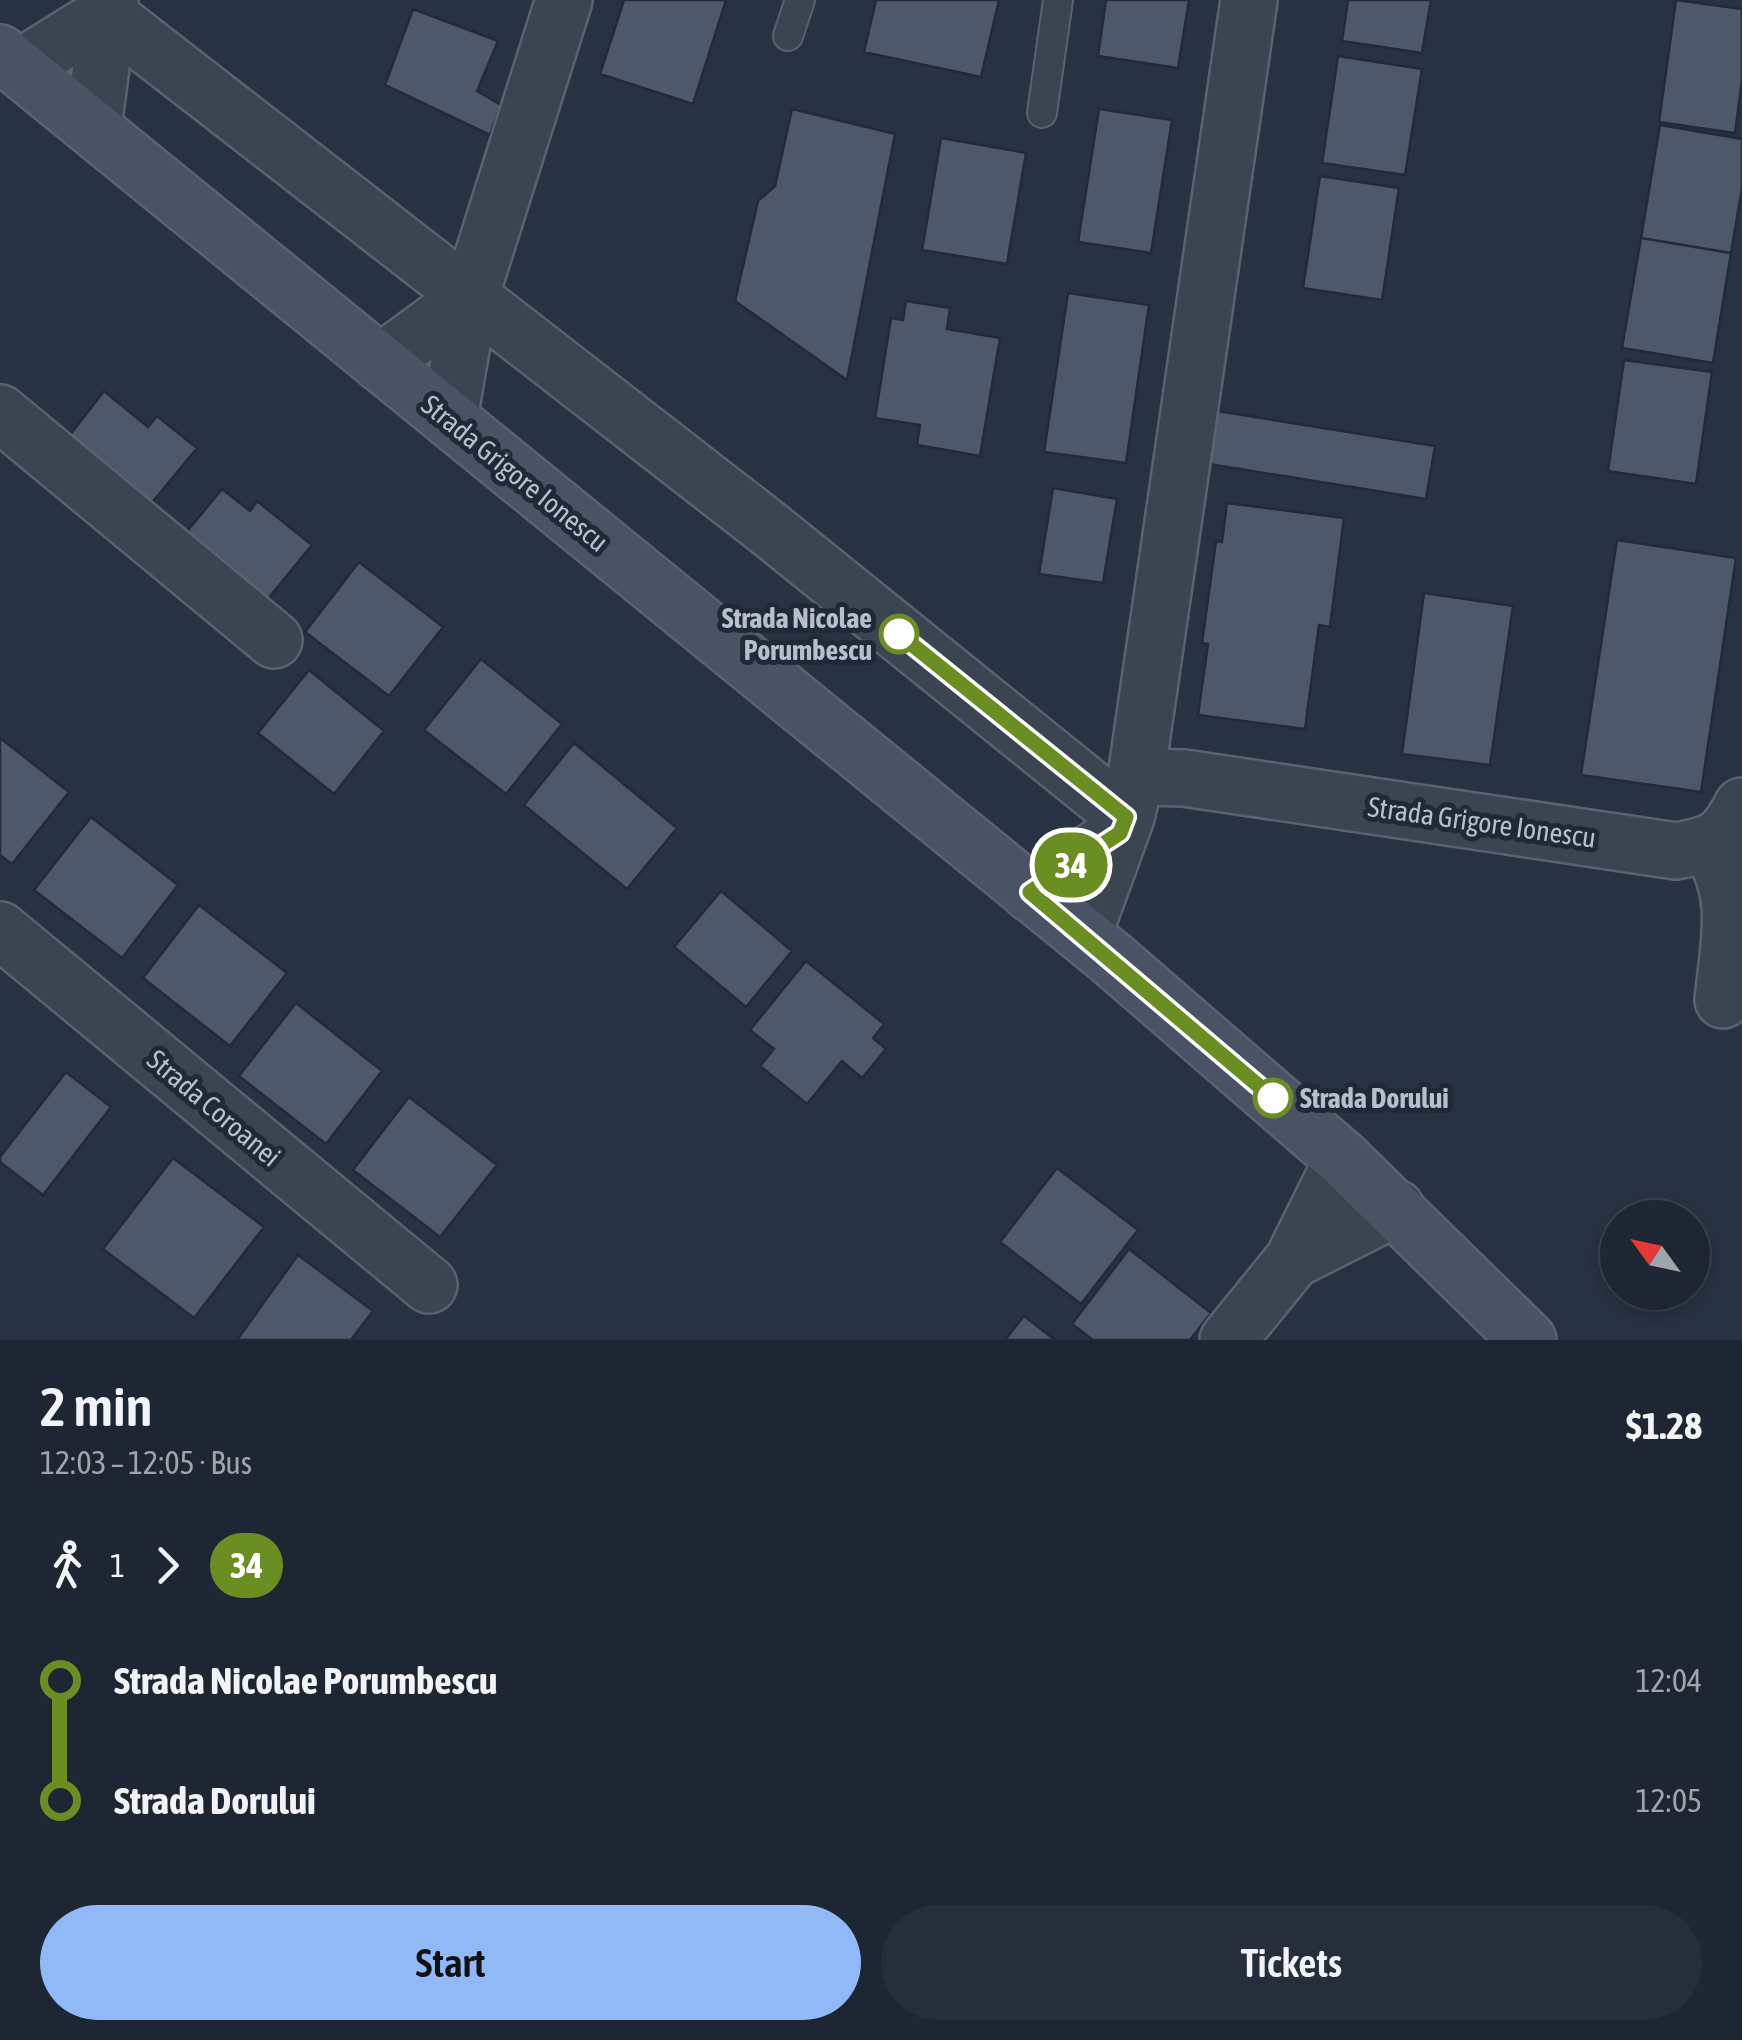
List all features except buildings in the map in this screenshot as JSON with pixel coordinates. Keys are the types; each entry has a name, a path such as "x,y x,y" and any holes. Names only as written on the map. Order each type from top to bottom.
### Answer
{"main road":[{"name":"Strada Grigore Ionescu","path":"9,60 1083,935 1343,1159 1528,1340"}],"street":[{"path":"450,419 470,297 564,0"},
{"path":"1083,935 1128,809 1249,0"},
{"path":"108,7 470,297 1128,809"},
{"path":"9,60 108,7"},
{"path":"93,127 108,7"},
{"path":"380,362 470,297"},
{"path":"0,413 274,640"},
{"name":"Strada Grigore Ionescu","path":"1128,809 1184,778 1676,850 1725,825 1724,865 1732,888 1724,1000"},
{"path":"1030,892 1128,809"},
{"name":"Strada Coroanei","path":"0,930 428,1285"},
{"path":"1228,1340 1293,1260 1343,1159"},
{"path":"1293,1260 1396,1208"}],"lane":[{"path":"788,36 800,0"},
{"path":"1042,113 1058,0"}],"bus line":[{"name":"34","path":"899,634 1126,817 1120,833 1030,892 1273,1098"}],"place":[{"name":"Strada Nicolae Porumbescu","path":"899,634"},
{"name":"Strada Dorului","path":"1273,1098"}]}
